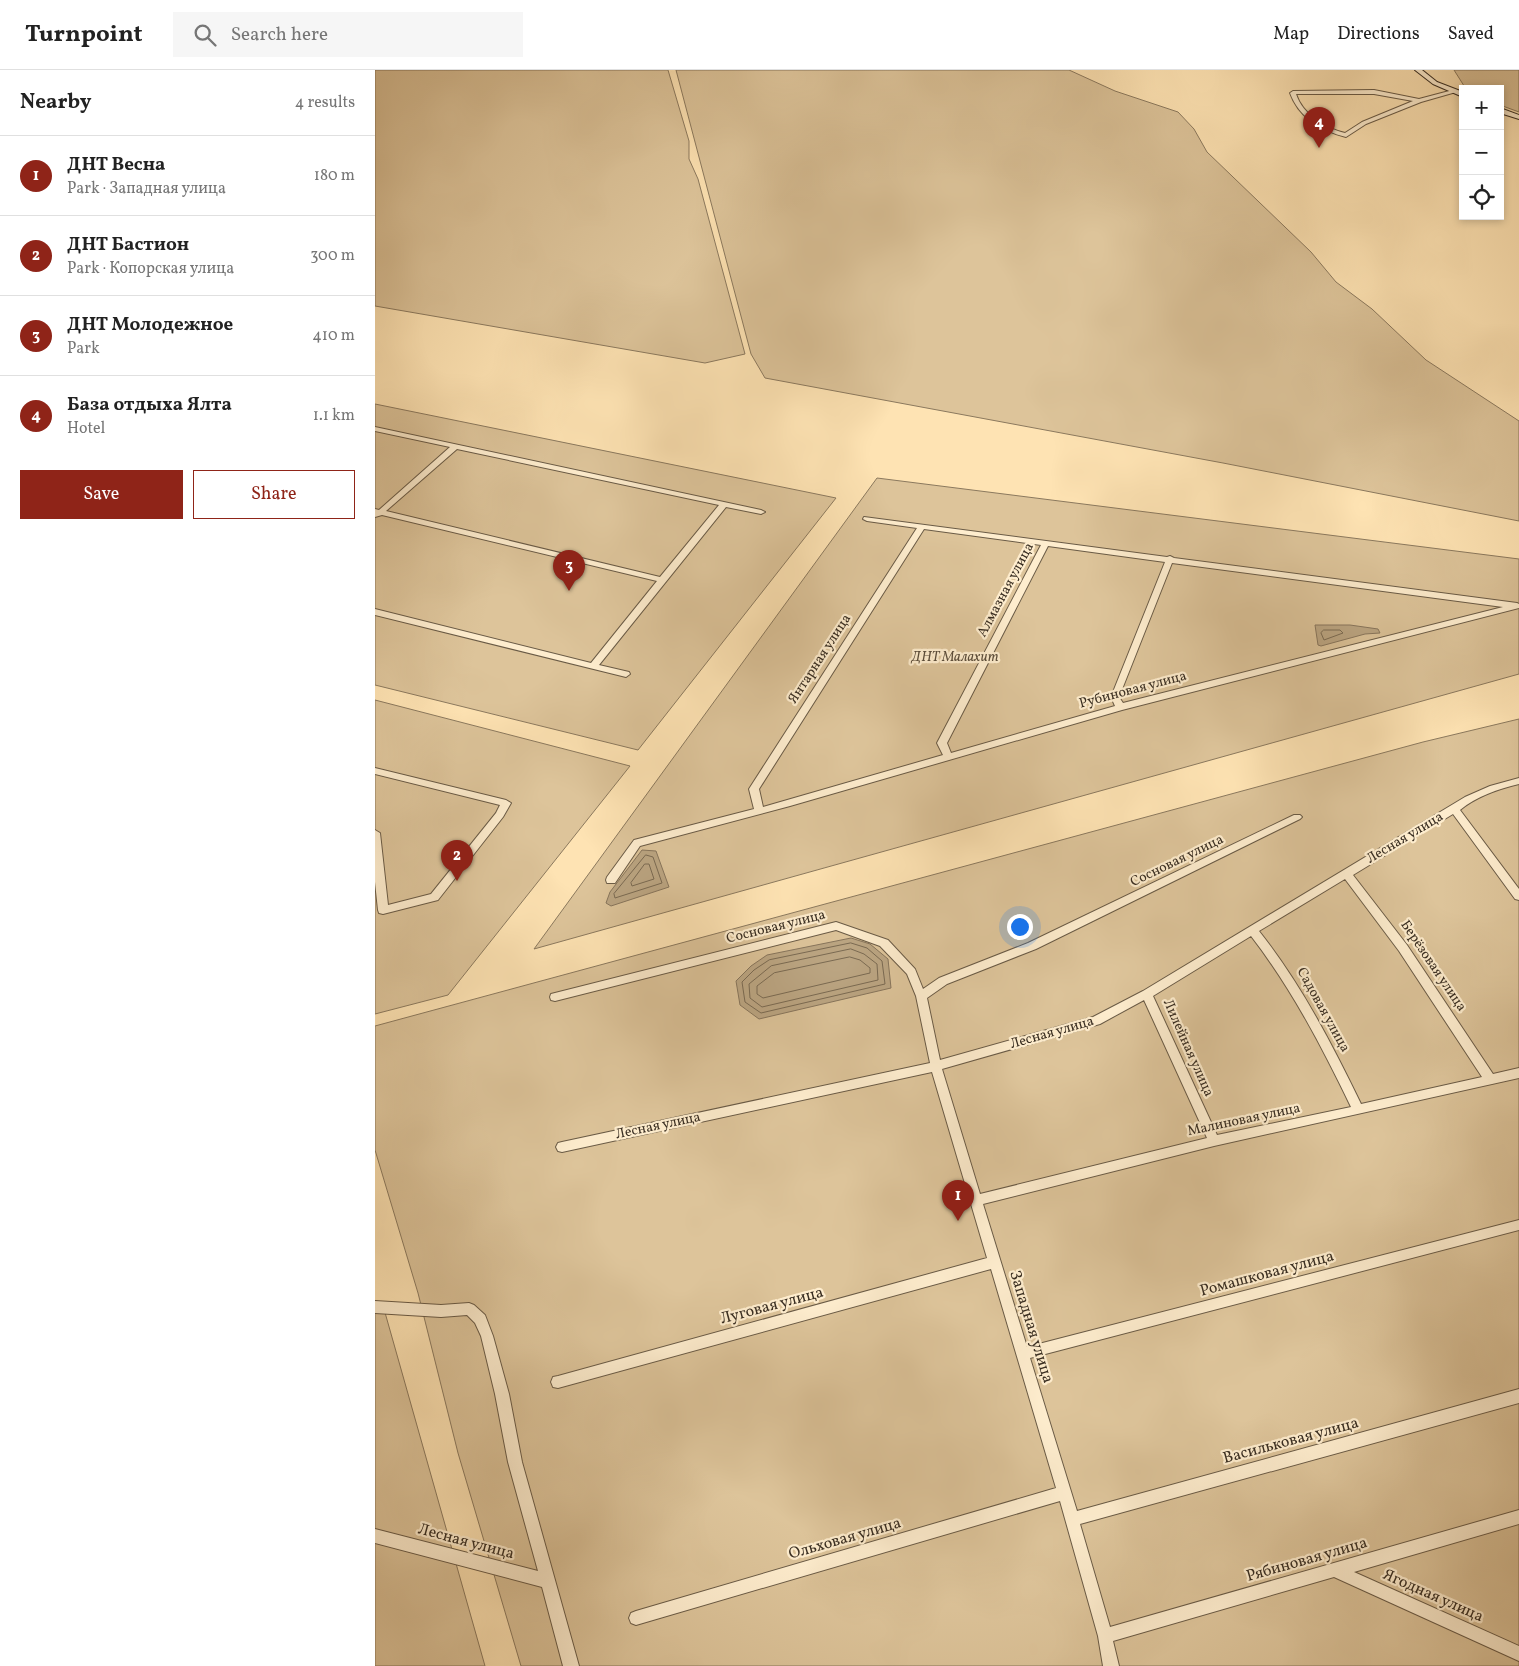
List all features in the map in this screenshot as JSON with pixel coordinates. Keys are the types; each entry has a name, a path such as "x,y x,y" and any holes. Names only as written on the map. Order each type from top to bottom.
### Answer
{"main road":[{"path":"1418,70 1435,83 1459,94"},
{"path":"1504,111 1519,117"}],"street":[{"path":"1419,101 1374,92 1293,93 1294,100 1303,112 1335,134 1346,135 1364,123 1419,101 1453,92"},
{"path":"375,429 761,512"},
{"path":"377,513 456,446"},
{"path":"593,666 724,504"},
{"path":"377,513 662,580"},
{"name":"Рубиновая улица","path":"867,519 1518,606"},
{"name":"Янтарная улица","path":"759,810 754,788 922,526"},
{"name":"Алмазная улица","path":"948,756 942,742 1045,544"},
{"path":"1120,707 1115,697 1170,558"},
{"name":"Рубиновая улица","path":"611,880 637,843 1120,707 1518,606"},
{"path":"375,612 626,674"},
{"path":"375,771 506,803 500,815 434,898 383,910 375,833"},
{"name":"Лесная улица","path":"562,1148 936,1066 1096,1021 1147,994 1253,931 1470,798 1500,786 1519,781"},
{"path":"1454,809 1519,896"},
{"name":"Сосновая улица","path":"555,997 836,926 884,943 911,972 921,996 943,981 1032,946 1297,817"},
{"name":"Берёзовая улица","path":"1347,874 1375,907 1409,954 1490,1079"},
{"name":"Садовая улица","path":"1253,931 1274,957 1296,990 1332,1056 1358,1110"},
{"name":"Лилейная улица","path":"1147,994 1214,1141"},
{"name":"Западная улица","path":"921,996 936,1066 1072,1519 1105,1636 1111,1666"},
{"name":"Малиновая улица","path":"976,1200 1214,1141 1358,1110 1519,1072"},
{"name":"Ромашковая улица","path":"1022,1354 1519,1225"},
{"name":"Луговая улица","path":"558,1382 994,1262"},
{"path":"375,1307 441,1310 469,1309 480,1319 487,1336 502,1394 515,1462 571,1666"},
{"name":"Васильковая улица","path":"1072,1519 1519,1396"},
{"name":"Ольховая улица","path":"636,1618 1063,1493"},
{"name":"Рябиновая улица","path":"1105,1636 1519,1517"},
{"name":"Лесная улица","path":"375,1536 548,1581"},
{"name":"Ягодная улица","path":"1334,1570 1519,1654"}],"green space":[{"path":"375,70 668,70 689,141 689,159 698,179 745,354 705,363 375,306"},
{"path":"676,70 1069,70 1115,91 1178,112 1194,129 1207,152 1311,252 1336,282 1372,309 1426,360 1519,421 1519,521 1223,463 765,378 751,354"},
{"path":"1454,70 1519,70 1519,112 1504,106 1504,85 1463,85"},
{"path":"375,404 836,498 638,750 375,685"},
{"name":"ДНТ Малахит","path":"877,478 1519,559 1519,674 534,949"},
{"path":"375,700 630,766 448,995 375,1014"},
{"path":"1519,719 1519,1666 521,1666 458,1453 418,1293 375,1150 375,1026 1423,742"},
{"path":"375,1309 384,1309 485,1666 375,1666"}],"water":[{"path":"1315,625 1350,625 1378,629 1380,633 1365,634 1321,646 1318,645"},
{"path":"642,850 656,851 669,887 611,906 606,903 610,892"},
{"path":"851,938 870,944 888,959 891,988 759,1019 740,1005 736,981 751,966 767,955"}],"place":[{"name":"База отдыха Ялта","path":"1319,148"},
{"name":"ДНТ Молодежное","path":"569,591"},
{"name":"ДНТ Бастион","path":"457,881"},
{"name":"ДНТ Весна","path":"958,1221"}]}
